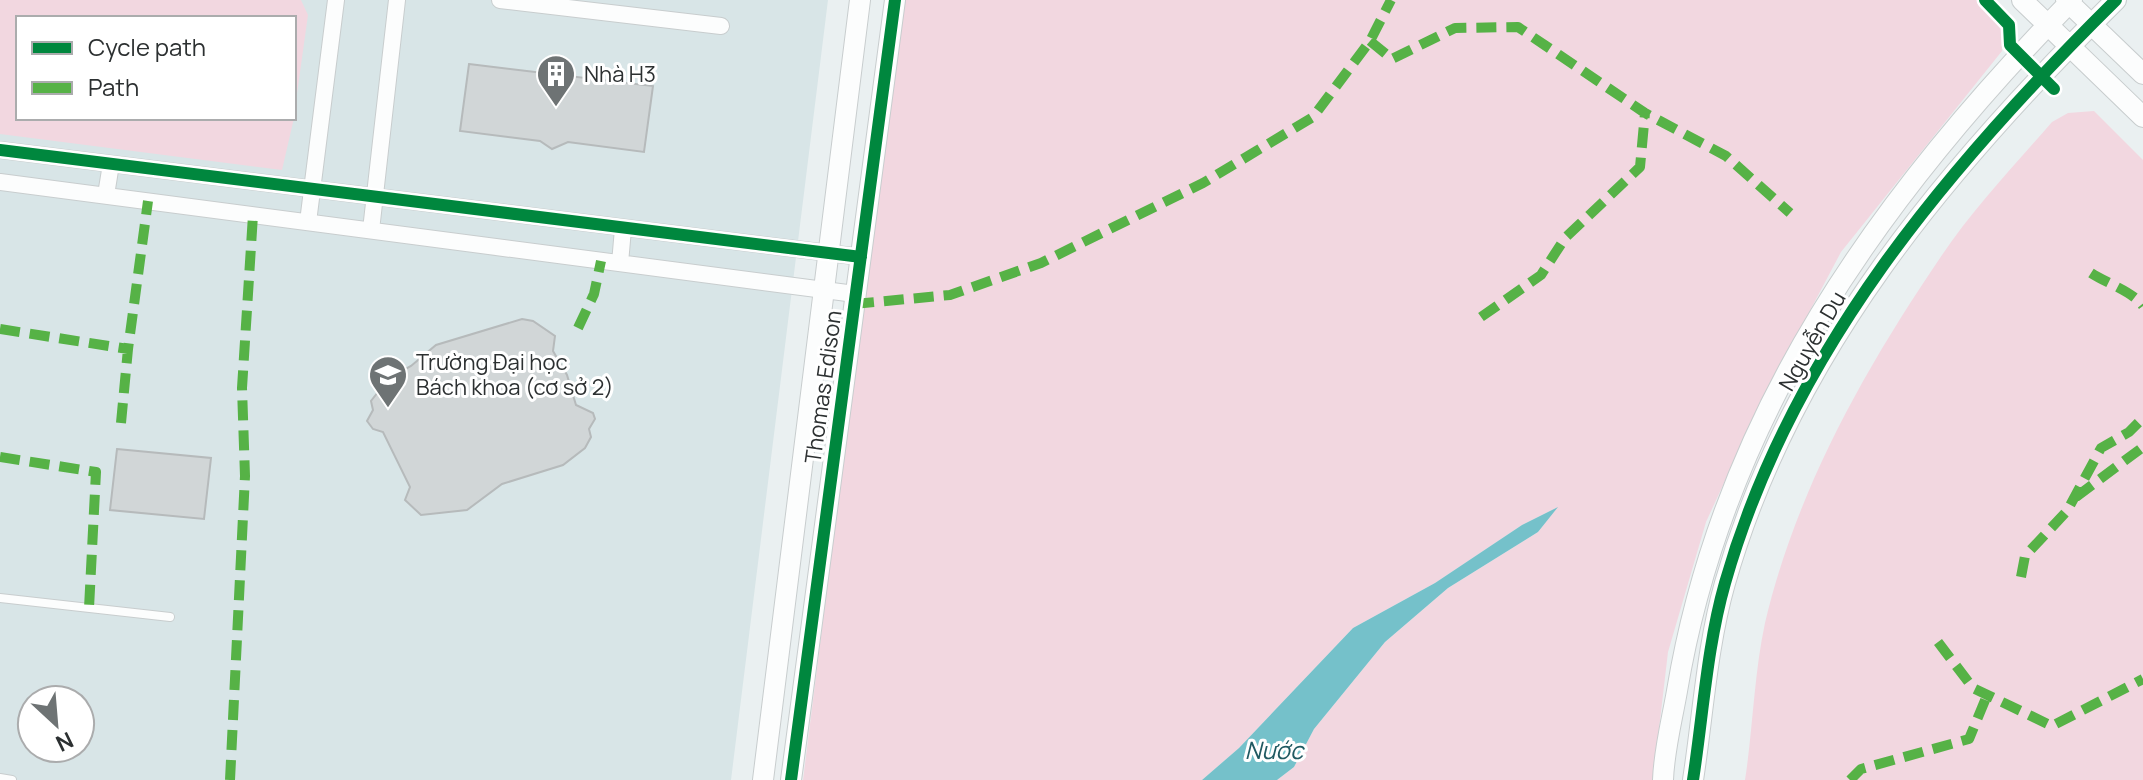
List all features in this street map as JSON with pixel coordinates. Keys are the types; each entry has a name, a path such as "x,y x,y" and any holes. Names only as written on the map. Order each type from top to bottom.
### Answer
{"street":[{"path":"308,222 336,0"},
{"path":"371,230 397,0"},
{"path":"500,0 721,26"},
{"name":"Thomas Edison","path":"763,780 860,0"},
{"name":"Thomas Edison","path":"791,780 895,0"},
{"path":"2022,0 2143,117"},
{"name":"Nguyễn Du","path":"1693,780 1725,583 1761,482 1818,363 1873,277 1940,189 2116,0"},
{"path":"2069,1 2143,74"},
{"name":"Nguyễn Du","path":"1663,780 1684,646 1721,514 1746,451 1818,318 1853,261 1920,174 2069,1"},
{"path":"0,150 861,257"},
{"path":"106,195 111,164"},
{"path":"0,182 855,294"},
{"path":"620,263 623,229"}],"lane":[{"path":"0,598 170,617"},
{"path":"0,778 12,780"}],"shaded area":[{"name":"Trường Đại học Bách khoa (cơ sở 2)","path":"0,0 828,0 731,780 0,780"},
{"path":"0,0 301,0 308,15 296,101 296,16 16,16 16,120 294,120 282,170 0,134"},
{"path":"901,0 1979,0 2006,31 2002,51 1841,252 1760,405 1706,522 1668,652 1653,780 1277,780 1294,767 1314,729 1385,642 1448,588 1538,532 1556,508 1522,525 1435,583 1353,628 1239,748 1202,780 803,780"},
{"path":"2094,111 2143,160 2143,780 1745,780 1758,662 1778,574 1814,479 1859,388 1940,258 1994,188 2052,122 2068,113"}],"water":[{"name":"Nước","path":"1558,507 1538,532 1448,588 1385,642 1314,729 1294,767 1277,780 1202,780 1239,748 1353,628 1435,583 1522,525"}],"building":[{"name":"Nhà H3","path":"469,64 653,86 644,152 568,142 552,149 540,141 460,131"},
{"path":"522,319 533,321 555,336 553,351 567,375 576,405 593,413 595,419 589,429 591,437 585,448 563,465 502,484 467,510 421,515 405,500 410,487 383,432 373,429 367,421 373,410 371,401 389,378 411,366 436,345"},
{"path":"117,449 211,458 204,519 110,510"}],"marked path":[{"path":"854,304 950,295 1041,263 1203,183 1313,117 1370,41 1391,0"},
{"path":"1370,41 1392,59 1455,28 1518,27 1645,113 1726,156 1790,213"},
{"path":"1481,317 1541,275 1565,238 1640,167 1645,113"},
{"path":"121,423 148,201"},
{"path":"230,780 245,476 242,388 253,215"},
{"path":"578,328 594,294 601,261"},
{"path":"2091,273 2126,292 2143,306"},
{"path":"0,329 128,349"},
{"path":"2021,577 2025,556 2067,511 2101,448 2129,432 2143,418"},
{"path":"2076,497 2143,447"},
{"path":"0,457 96,472 89,608"},
{"path":"1938,642 1973,688 2052,726 2143,679"},
{"path":"1850,780 1861,769 1969,739 1988,693"}],"cycle path":[{"path":"791,780 895,0"},
{"path":"1985,0 2009,25 2010,45 2054,89"},
{"path":"1693,780 1710,656 1725,583 1754,498 1790,417 1833,340 1882,267 1936,196 1993,128 2116,0"},
{"path":"0,150 861,257"}],"place":[{"name":"Nhà H3","path":"556,108"},
{"name":"Trường Đại học Bách khoa (cơ sở 2)","path":"388,409"}]}
